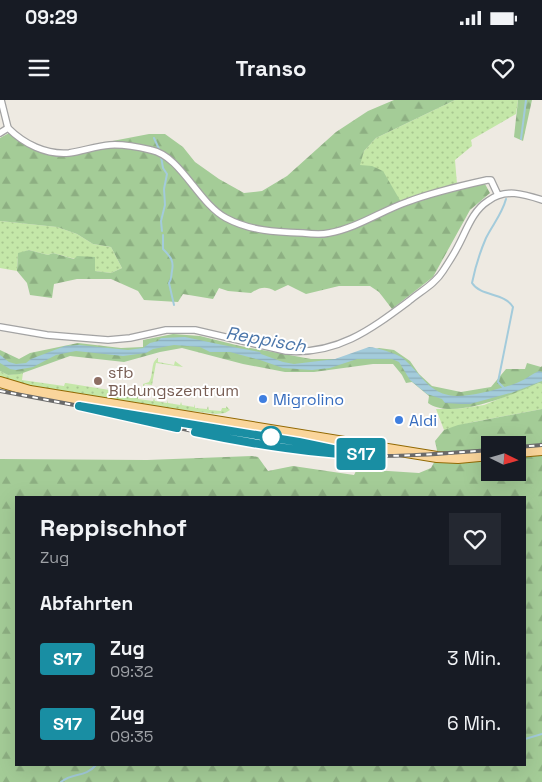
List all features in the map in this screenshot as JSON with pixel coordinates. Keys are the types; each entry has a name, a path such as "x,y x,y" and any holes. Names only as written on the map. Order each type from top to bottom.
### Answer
{"main road":[{"path":"0,382 60,396 437,457 458,458 481,456"},
{"path":"526,451 542,450"}],"street":[{"path":"1,100 8,128 39,149 50,152 70,153 114,145 158,152 167,157 218,212 241,225 260,230 329,234 367,220 404,202 443,189 487,180 491,180 498,195"},
{"path":"0,133 8,128"},
{"path":"0,328 108,340 130,338 166,330 184,329 201,331 286,351 308,351 330,347 370,330 436,280 457,248 477,211 486,202 498,195 514,193 526,194 542,200"}],"green space":[{"path":"394,100 455,100 376,138 364,151 360,165 372,166 383,171 401,202 457,188 485,184 490,193 470,210 433,277 392,309 379,292 370,286 339,286 306,294 288,285 275,291 263,288 251,293 228,291 219,288 213,299 183,294 178,302 144,300 138,291 111,279 77,279 54,284 52,298 30,295 27,283 17,271 18,253 29,250 48,255 53,253 74,259 77,256 95,257 95,271 111,273 122,268 111,247 93,244 77,234 57,227 0,221 0,138 9,133 27,142 57,152 71,151 149,134 165,134 183,147 195,162 219,179 244,193 262,191 287,176 336,132 368,111"},
{"path":"455,100 518,100 516,114 471,140 472,146 455,160 457,184 401,202 359,165 364,151 376,138"},
{"path":"518,100 532,100 523,141 514,137"},
{"path":"0,221 57,227 77,234 93,244 111,247 122,268 111,273 95,271 95,258 75,259 53,253 48,255 29,250 18,254 17,271 0,268"},
{"path":"173,334 200,336 240,346 311,359 336,359 379,348 394,350 410,361 419,374 432,386 461,392 491,387 506,369 525,369 527,363 542,366 542,384 539,383 483,404 452,409 439,408 428,403 429,396 412,382 406,383 393,364 373,364 314,372 285,372 243,364 182,348 124,362 70,356 20,374 8,375 0,371 0,350 19,359 30,353 78,343 121,348 143,347 143,340"},
{"path":"158,358 158,362 174,365 175,361 183,367 156,363 152,385 145,384 143,388 143,384 149,382 154,362"},
{"path":"0,371 8,375 23,373 22,380 64,386 66,383 128,393 128,397 137,398 138,394 138,399 153,401 154,398 155,401 167,403 167,400 168,403 180,405 181,402 182,405 194,407 195,404 195,408 207,409 208,406 209,410 221,411 226,406 230,410 225,413 216,414 80,395 0,378"},
{"path":"539,383 542,384 542,409 473,422 444,430 436,409 457,409 484,405"},
{"path":"542,409 542,782 0,782 0,459 147,460 252,456 258,457 268,471 293,466 354,475 357,469 419,473 431,468 438,455 435,441 444,430 458,425"}],"water":[{"path":"185,337 260,352 283,362 294,364 335,359 369,347 374,348 393,353 402,358 428,384 446,395 478,394 519,382 539,371 542,372 542,381 514,392 470,404 461,404 445,403 442,399 427,394 410,380 399,362 392,359 357,359 330,368 312,370 283,368 230,352 210,352 200,347 174,345 153,349 146,353 123,356 76,351 56,355 33,367 16,370 0,363 0,355 9,362 16,364 26,363 31,359 65,346 79,345 128,350 143,348 161,338"}],"waterway":[{"path":"521,139 526,100"},
{"path":"154,138 159,149"},
{"path":"161,156 163,168 167,174 164,189 165,205 161,221 162,231"},
{"path":"504,388 498,382 513,307 504,299 481,291 472,283 484,243 506,199"},
{"path":"163,235 163,249 170,257 173,268 169,283 174,305"},
{"path":"526,739 542,734"},
{"path":"61,782 70,777 88,772 95,766"}],"railway":[{"path":"0,391 85,407"},
{"path":"79,407 240,441 305,452 338,455 395,456 481,451"},
{"path":"198,426 324,447"},
{"path":"526,446 542,445"}],"train":[{"name":"S17","path":"177,428 79,406 299,442 357,454 381,456 357,456 294,450 230,440 195,432"}],"place":[{"name":"sfb Bildungszentrum","path":"98,381"},
{"name":"Migrolino","path":"263,399"},
{"name":"Aldi","path":"399,420"}],"water label":[{"name":"Reppisch","path":"266,339"}]}
